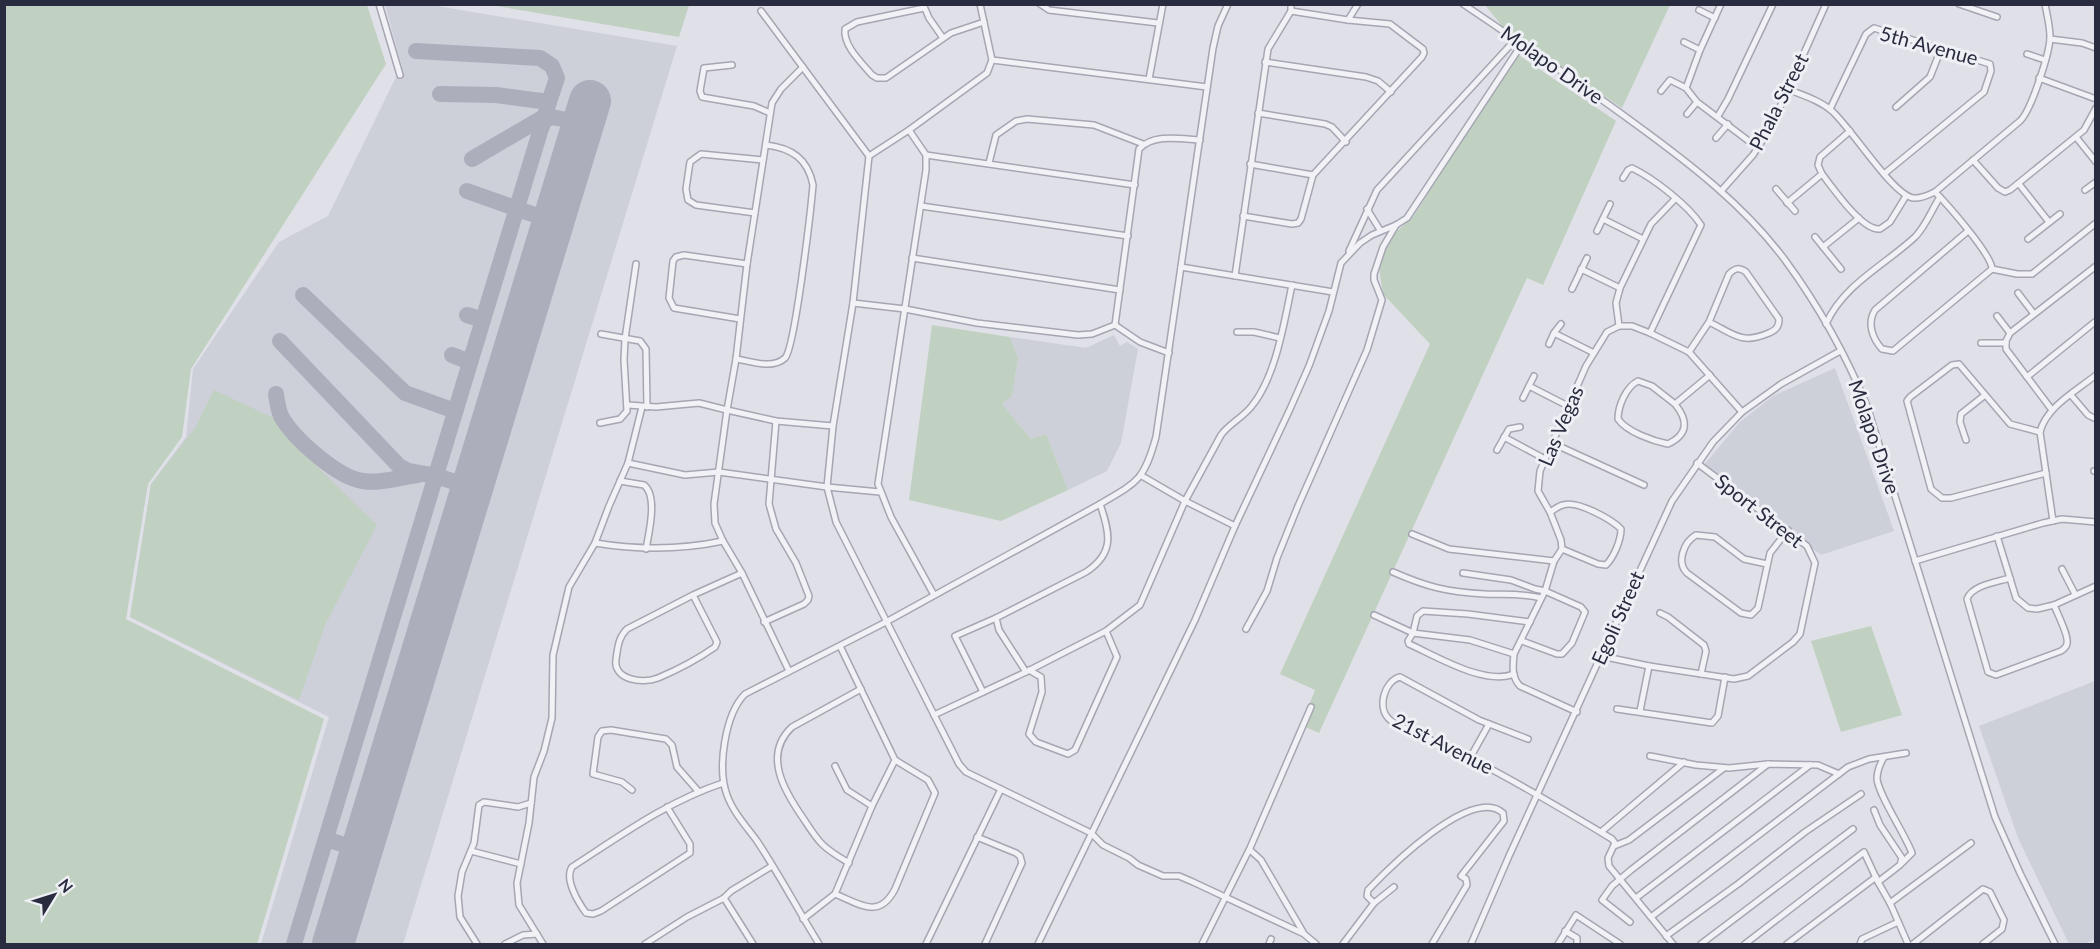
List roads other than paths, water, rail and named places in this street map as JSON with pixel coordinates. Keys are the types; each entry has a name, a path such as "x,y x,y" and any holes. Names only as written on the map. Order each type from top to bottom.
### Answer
{"street":[{"path":"379,4 400,75"},
{"path":"869,156 987,73 992,60 981,4"},
{"path":"1040,4 1049,10 1158,23"},
{"path":"1149,79 1163,4"},
{"path":"819,945 757,841 736,813 727,796 723,783 722,758 730,721 740,699 751,690 886,622 1100,504 1131,486 1142,476 1147,468 1156,437 1218,26 1228,4"},
{"path":"1348,20 1358,4"},
{"name":"Molapo Drive","path":"1463,4 1588,90 1689,164 1721,191 1784,260 1826,324 1867,406 1995,817 2055,945"},
{"path":"1686,88 1721,4"},
{"path":"1718,116 1773,4"},
{"name":"Phala Street","path":"1721,191 1758,148 1771,127 1826,4"},
{"path":"1959,4 1997,17"},
{"path":"1787,89 1820,102 1830,109 1851,131 1895,187 1906,196 1917,198 1935,192 2025,117 2050,39 2045,4"},
{"path":"943,38 924,6 857,22 845,29 846,39 852,50 872,75 881,78 891,75 951,33 984,22"},
{"path":"1235,276 1243,216 1265,62 1271,41 1291,8 1348,20 1390,24 1423,49 1422,57 1313,176 1301,219 1296,224 1243,216"},
{"path":"1699,10 1715,18"},
{"path":"761,11 869,156 853,303 833,426 827,488 836,522 959,764 966,772 1091,834 1103,845 1138,865 1163,876 1179,876 1304,933"},
{"name":"5th Avenue","path":"1830,109 1869,31 1874,28 1990,64 1991,71 1987,87 1977,98 1884,174"},
{"path":"2050,39 2082,43 2096,48"},
{"path":"1347,255 1367,209 1381,185 1515,40"},
{"path":"1684,42 1701,50"},
{"path":"1246,629 1267,591 1277,558 1327,436 1367,350 1382,300 1374,274 1383,247 1396,225 1413,210 1522,44"},
{"path":"1896,107 1930,77 1941,48"},
{"path":"2027,54 2045,60"},
{"path":"992,60 1208,87"},
{"path":"1265,62 1366,76 1378,81 1390,92"},
{"path":"732,65 704,68 700,91 702,97 754,106 770,113"},
{"path":"789,671 742,573 723,541 714,516 722,436 736,359 747,264 770,113 775,96 803,67"},
{"path":"2039,78 2096,99"},
{"path":"1660,92 1670,80 1686,88 1697,102 1758,148"},
{"path":"1687,114 1697,102"},
{"path":"1973,160 2002,191 2010,190 2088,126 2096,108"},
{"path":"1258,113 1325,124 1332,127 1346,142"},
{"path":"989,163 996,135 1016,121 1027,119 1094,125 1143,144"},
{"path":"1716,138 1728,124"},
{"path":"909,130 926,155 921,206 878,477 880,492 934,595"},
{"path":"1851,131 1820,156 1818,165 1822,174 1859,218 1869,228 1880,229 1890,222 1906,196"},
{"path":"2076,137 2096,162"},
{"path":"1115,325 1138,153 1143,144 1156,139 1200,140"},
{"path":"736,359 768,364 783,359 790,345 797,304 813,185 808,168 797,154 781,147 766,145"},
{"path":"755,213 696,205 688,200 686,189 690,162 701,154 763,160"},
{"path":"926,155 1135,185"},
{"path":"1251,164 1313,176"},
{"path":"1623,178 1628,170 1634,169 1654,180 1701,225 1650,333"},
{"path":"1787,203 1822,174"},
{"path":"2085,190 2096,182"},
{"path":"2019,184 2049,222"},
{"path":"1776,189 1795,211"},
{"path":"1935,192 1990,258 1992,269"},
{"path":"1826,324 1831,312 1845,294 1917,235 1940,197"},
{"path":"1675,199 1656,218 1643,239 1620,288 1616,303 1619,326 1632,326 1689,352 1742,411"},
{"path":"1598,231 1610,204"},
{"path":"921,206 1128,236"},
{"path":"1367,209 1380,231"},
{"path":"2028,239 2060,214"},
{"path":"1823,247 1859,218"},
{"path":"1603,219 1643,239"},
{"path":"1992,269 2017,274 2032,274 2096,223"},
{"path":"1038,945 1195,620 1235,526 1309,366 1329,311 1341,263 1360,243 1396,225"},
{"path":"1968,231 1875,310 1870,323 1879,346 1887,351 1893,351 1992,269"},
{"path":"1815,237 1841,269"},
{"path":"740,319 674,308 669,298 673,261 676,257 684,255 747,264"},
{"path":"912,258 1120,290"},
{"path":"1572,289 1587,258"},
{"path":"600,423 620,419 627,411 625,339 636,264"},
{"path":"2052,410 2006,349 2006,343 2010,333 2096,266"},
{"path":"1181,267 1332,292"},
{"path":"1689,352 1709,322 1729,274 1739,268 1746,272 1778,316 1779,322 1774,331 1751,340 1743,339 1709,322"},
{"path":"1581,269 1620,288"},
{"path":"933,715 1106,632 1140,604 1185,501 1221,435 1252,406 1268,377 1292,285"},
{"path":"2018,292 2034,314"},
{"path":"853,303 905,309 977,323 1078,335 1092,334 1115,325"},
{"path":"1997,316 2010,333"},
{"path":"2027,377 2096,321"},
{"path":"1549,344 1561,324"},
{"path":"1115,325 1140,342 1169,353"},
{"name":"Las Vegas","path":"1562,549 1561,540 1550,512 1538,491 1540,471 1594,353 1607,332 1619,326"},
{"path":"1237,332 1254,332 1280,338"},
{"path":"1554,333 1594,353"},
{"path":"543,945 519,905 517,883 529,823 534,777 544,751 552,718 553,656 569,587 595,543 628,463 644,407 646,349 640,341 601,334"},
{"path":"1981,344 2006,343"},
{"name":"Egoli Street","path":"1471,945 1509,856 1577,712 1663,519 1696,463 1742,411 1780,384 1840,351"},
{"path":"2040,432 2010,424 1959,364 1955,364 1910,396 1907,401 1931,489 1942,498 1952,498 2046,473"},
{"path":"1675,404 1710,375"},
{"path":"2053,521 2040,432 2042,424 2052,410 2096,375"},
{"path":"1523,398 1534,376"},
{"path":"1638,381 1652,386 1675,404 1686,419 1685,425 1677,437 1668,444 1627,427 1618,419 1618,413 1628,390 1638,381"},
{"path":"1529,386 1568,406"},
{"path":"1966,440 1960,422 1961,414 1985,395"},
{"path":"2071,395 2088,415 2096,419"},
{"path":"628,405 644,407 699,403 776,421 833,426"},
{"path":"764,622 804,604 809,596 796,563 779,536 769,504 776,421"},
{"path":"1497,450 1505,434 1513,427 1520,427"},
{"path":"1505,434 1545,459"},
{"path":"1552,443 1644,485"},
{"path":"628,463 685,475 719,472 827,488 880,492"},
{"name":"Sport Street","path":"1601,656 1734,679 1748,676 1793,642 1800,634 1815,563 1807,546 1696,463"},
{"path":"1142,476 1235,526"},
{"path":"620,481 644,485 650,492 650,524 646,549"},
{"path":"983,692 955,636 996,618 1099,564 1108,542 1109,531 1100,504"},
{"path":"1550,512 1563,505 1581,506 1616,524 1621,529 1614,552 1606,565 1562,549 1554,561 1545,591 1514,654 1512,664 1515,680 1520,686 1577,712"},
{"path":"1915,561 2062,519 2096,522"},
{"path":"1767,564 1744,559 1715,537 1696,535 1689,542 1681,561 1682,568 1687,573 1741,613 1750,615 1758,608 1770,553 1788,530"},
{"path":"1412,534 1449,549 1554,561"},
{"path":"1997,536 2016,598 2028,608 2037,609 2054,605 2096,586"},
{"path":"595,543 627,549 646,549 693,547 723,541"},
{"path":"2062,569 2075,594"},
{"path":"1393,572 1435,589 1488,594 1524,594 1541,598"},
{"path":"693,595 717,642 715,647 655,679 626,678 619,673 615,666 619,639 624,632 633,625 693,595 742,573"},
{"path":"1463,573 1498,577 1535,590 1545,591 1581,607 1585,612 1572,643 1562,654 1522,641"},
{"path":"2010,578 1975,589 1968,594 1967,599 1990,674 1996,675 2061,651 2065,647 2067,637 2054,605"},
{"path":"1514,674 1501,678 1474,673 1409,644 1408,641 1413,633 1417,616 1426,611 1530,622"},
{"path":"1660,613 1704,645 1706,651 1701,674"},
{"path":"1374,615 1413,633 1470,640 1514,654"},
{"path":"996,618 999,630 1028,671 1041,677 1043,687 1029,734 1036,742 1068,754 1075,750 1117,657 1106,632"},
{"path":"835,894 874,908 887,902 895,889 935,793 928,780 895,760 840,646"},
{"path":"1640,711 1649,666"},
{"name":"21st Avenue","path":"1528,739 1488,724 1400,677 1394,679 1390,684 1382,704 1389,719 1539,794 1614,841 1614,846"},
{"path":"1617,709 1713,723 1718,716 1725,677"},
{"path":"849,863 830,852 820,842 788,795 781,780 779,749 784,736 792,727 861,689"},
{"path":"1202,945 1224,897 1250,850 1311,707"},
{"path":"1470,758 1488,724"},
{"path":"632,790 622,782 593,774 598,737 602,731 611,730 666,739 672,744 675,764 698,792"},
{"path":"1652,917 1839,774 1858,763 1906,753"},
{"path":"1650,756 1724,768 1744,768 1768,764 1822,766 1839,774"},
{"path":"1787,945 1902,863 1912,853 1879,787 1878,773 1884,757"},
{"path":"803,919 835,894 872,806 895,760"},
{"path":"1601,832 1684,762"},
{"path":"1630,922 1602,900 1621,878 1768,764"},
{"path":"1636,898 1810,765"},
{"path":"835,766 847,790 872,806"},
{"path":"1673,945 1608,862 1614,846 1629,840 1724,768"},
{"path":"667,807 690,844 690,853 601,911 593,914 586,913 569,879 572,867 667,807 723,783"},
{"path":"926,945 1001,789"},
{"path":"1666,936 1844,804 1861,794"},
{"path":"477,945 460,917 458,909 461,878 471,851 481,802 518,807 531,803"},
{"path":"1374,903 1367,896 1368,890 1446,822 1484,807 1500,809 1504,821 1461,876 1466,879 1467,885 1432,945"},
{"path":"1874,810 1902,858 1902,863"},
{"path":"1701,945 1853,829"},
{"path":"977,837 1020,856 1022,864 985,945"},
{"path":"1890,903 1971,843"},
{"path":"1250,850 1261,860 1304,933 1316,945"},
{"path":"471,851 521,864"},
{"path":"1745,945 1864,852 1908,945"},
{"path":"645,945 687,917 724,898 731,891 772,866"},
{"path":"1343,945 1374,903 1394,887"},
{"path":"1913,945 1983,889 1990,892 2004,920 2002,929 1983,945"},
{"path":"724,898 752,942 743,945"},
{"path":"1558,945 1574,916 1577,915 1620,945"},
{"path":"1860,945 1862,939 1898,922"},
{"path":"1565,931 1577,938 1577,945"},
{"path":"505,945 523,935 537,934"}]}
